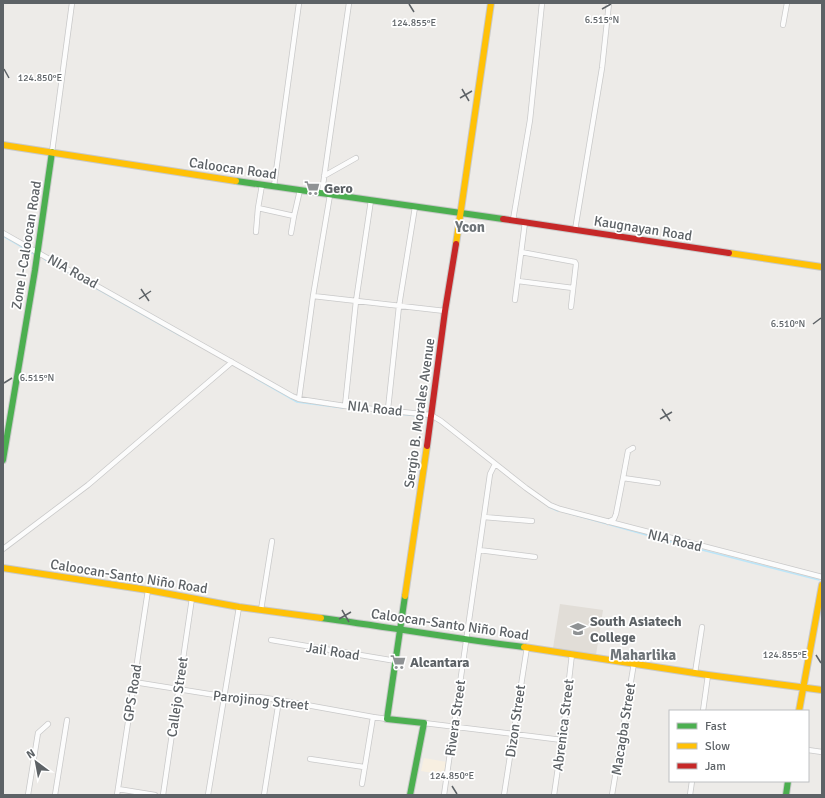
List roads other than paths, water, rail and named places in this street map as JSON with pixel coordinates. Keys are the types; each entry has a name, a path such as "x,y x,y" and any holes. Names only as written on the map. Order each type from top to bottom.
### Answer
{"street":[{"path":"52,152 72,3"},
{"path":"274,186 300,3"},
{"path":"322,192 349,3"},
{"name":"Sergio B. Morales Avenue","path":"387,719 445,311 461,212 491,3"},
{"path":"513,220 530,120 542,3"},
{"path":"575,230 602,68 609,3"},
{"path":"783,25 787,3"},
{"name":"Caloocan Road","path":"3,145 262,185 322,192 330,195 461,212"},
{"name":"Zone I-Caloocan Road","path":"3,460 38,252 52,152"},
{"path":"324,176 356,158"},
{"path":"256,232 262,185"},
{"path":"291,233 300,190"},
{"path":"299,399 312,296 330,195"},
{"path":"345,406 356,301 371,200"},
{"path":"388,409 399,306 415,207"},
{"path":"258,208 294,216"},
{"name":"Kaugnayan Road","path":"461,212 822,267"},
{"path":"515,300 525,222"},
{"name":"NIA Road","path":"3,233 284,392 299,399 345,406 388,409 431,415 441,421 494,466 550,505 608,522 822,577"},
{"path":"521,252 575,262 571,307"},
{"path":"518,281 573,288"},
{"path":"312,296 445,311"},
{"path":"3,549 88,485 232,362"},
{"path":"608,522 614,519 616,514 628,451 633,448"},
{"name":"Rivera Street","path":"444,795 490,474 494,466"},
{"path":"623,478 658,483"},
{"path":"484,517 532,521"},
{"path":"261,610 272,541"},
{"path":"479,550 535,557"},
{"name":"Caloocan-Santo Niño Road","path":"3,568 148,590 239,607 401,629 466,640 527,647 708,675 822,690"},
{"path":"799,710 822,585"},
{"name":"GPS Road","path":"117,795 148,590"},
{"name":"Callejo Street","path":"162,795 192,598"},
{"path":"208,795 239,607"},
{"path":"695,673 702,627"},
{"name":"Jail Road","path":"271,640 329,651 396,661"},
{"name":"Dizon Street","path":"504,795 527,647"},
{"name":"Abrenica Street","path":"554,795 572,654"},
{"name":"Macagba Street","path":"612,795 634,663"},
{"path":"703,710 708,675"},
{"name":"Parojinog Street","path":"134,682 224,697 242,699 259,697 387,719"},
{"path":"264,795 279,700"},
{"path":"362,784 373,717"},
{"path":"387,719 562,740"},
{"path":"55,795 67,720"},
{"path":"410,795 424,723"},
{"path":"28,795 38,733 48,724"},
{"path":"809,750 822,752"},
{"path":"310,759 364,767"},
{"path":"690,795 692,782"},
{"path":"786,795 788,782"},
{"path":"118,789 155,795"}],"waterway":[{"path":"3,236 34,254"},
{"path":"44,259 181,336"},
{"path":"255,378 297,402 343,408"},
{"path":"372,411 426,417"},
{"path":"549,507 558,511"},
{"path":"564,512 675,543 819,580"}],"place":[{"name":"Gero","path":"312,188"},
{"name":"South Asiatech College","path":"578,629"},
{"name":"Alcantara","path":"398,662"}],"district":[{"name":"Ycon","path":"470,227"},
{"name":"Maharlika","path":"643,655"}]}
